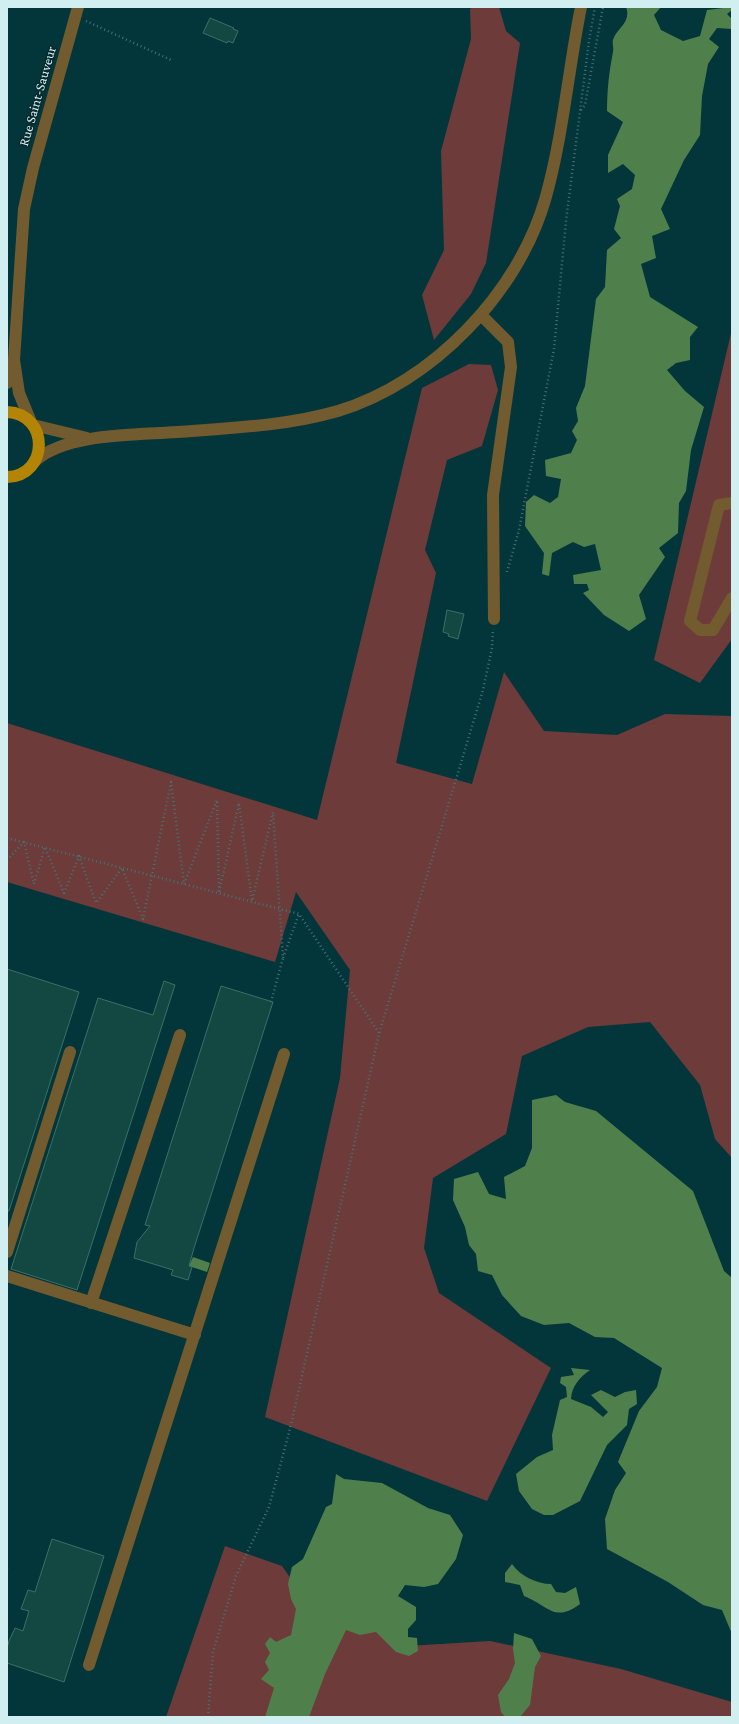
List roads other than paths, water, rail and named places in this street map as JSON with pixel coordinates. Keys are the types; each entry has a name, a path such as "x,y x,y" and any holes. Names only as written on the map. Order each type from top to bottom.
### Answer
{"main road":[{"path":"7,412 19,414 32,423 39,439 39,446 35,461 24,472 8,478"}],"street":[{"path":"35,461 46,452 88,438 279,423 341,410 401,382 435,360 458,340 481,315 503,286 521,257 535,228 544,202 560,133 581,7"},
{"name":"Rue Saint-Sauveur","path":"32,423 19,393 14,360 21,237 26,201 33,168 77,12"},
{"path":"481,315 508,342 511,367 493,495 494,619"},
{"name":"Rue Saint-Sauveur","path":"7,383 14,360"},
{"path":"32,423 88,438"},
{"path":"732,504 719,505 690,621 700,630 713,630 732,598"},
{"path":"91,1303 180,1035"},
{"path":"7,1252 70,1052"},
{"path":"89,1665 284,1054"},
{"path":"7,1276 195,1336"}]}
